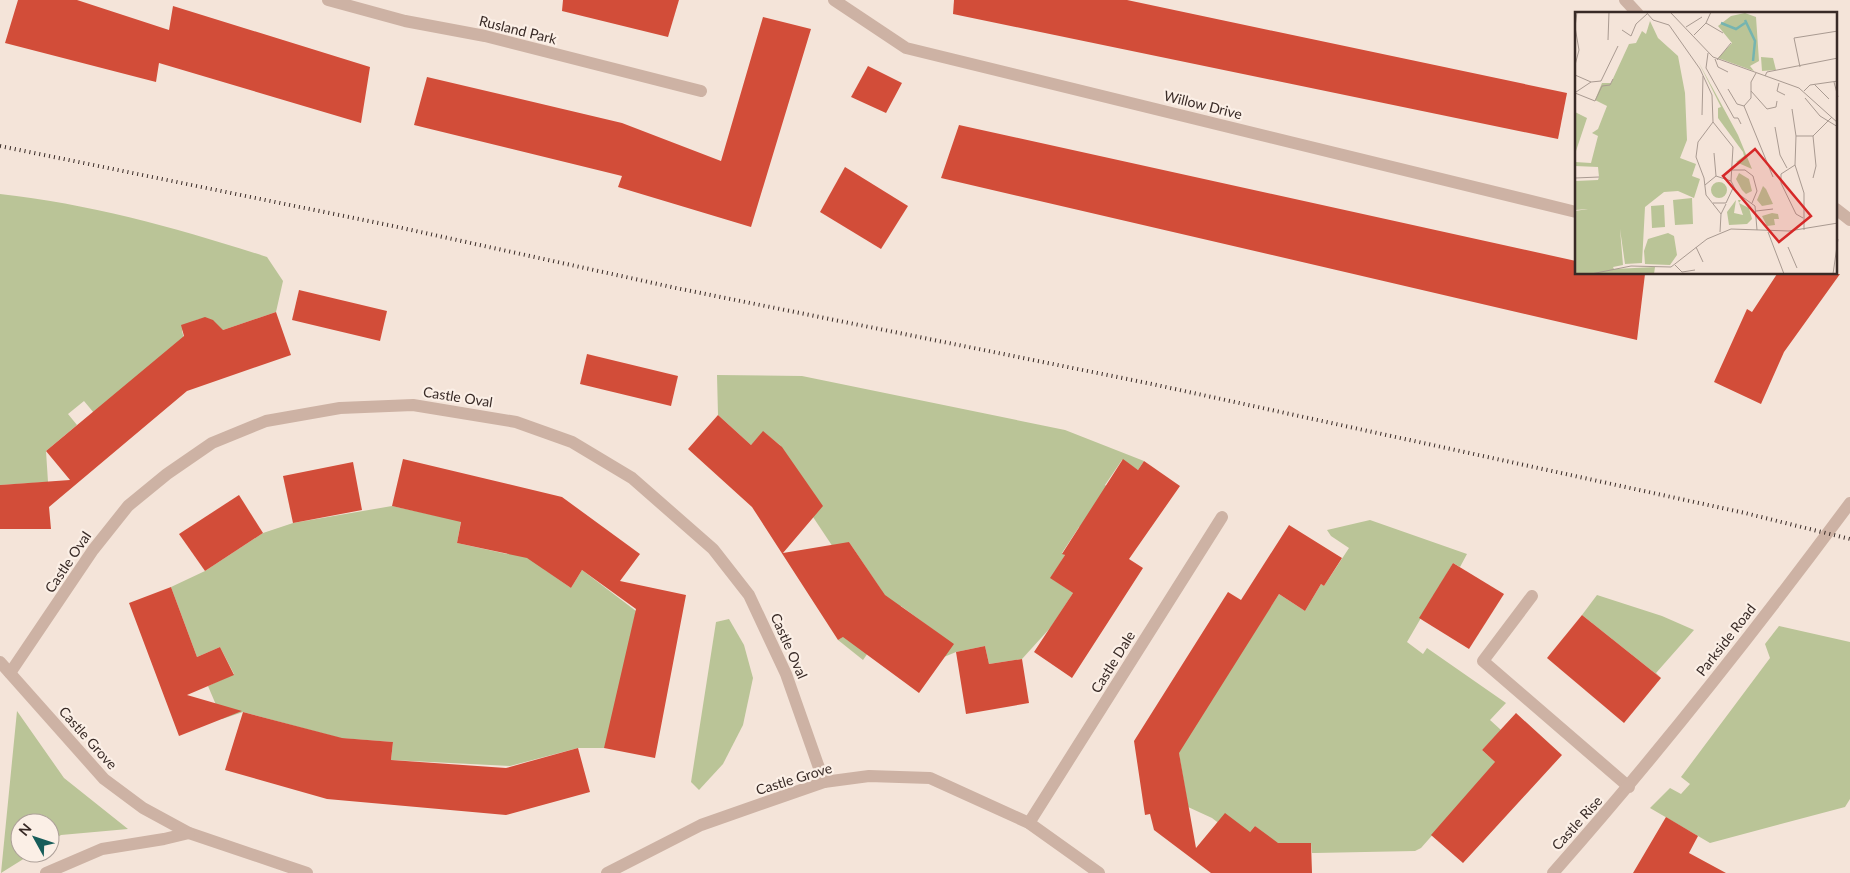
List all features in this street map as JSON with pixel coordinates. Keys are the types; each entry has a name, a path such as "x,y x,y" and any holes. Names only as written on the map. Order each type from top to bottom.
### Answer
{"street":[{"name":"Rusland Park","path":"328,0 405,21 485,36 701,91"},
{"name":"Willow Drive","path":"834,0 906,48 1575,212"},
{"path":"1625,0 1636,12"},
{"path":"1838,211 1850,220"},
{"name":"Castle Oval","path":"10,673 93,550 128,506 167,474 212,443 266,420 340,408 413,405 516,422 572,442 632,478 713,549 749,595 786,674 824,782"},
{"name":"Parkside Road","path":"1626,790 1734,655 1850,503"},
{"name":"Castle Dale","path":"1029,823 1222,517"},
{"path":"1532,596 1483,662 1626,790"},
{"name":"Castle Grove","path":"0,662 104,779 143,808 189,833 306,873"},
{"name":"Castle Grove","path":"607,873 701,825 824,782 869,776 930,778 1029,823 1099,873"},
{"name":"Castle Rise","path":"1553,873 1626,790"},
{"path":"46,873 102,849 189,833"}],"green space":[{"path":"0,194 34,198 102,211 201,237 267,257 283,281 276,312 220,331 217,325 207,319 191,322 182,331 185,342 94,413 84,401 68,414 77,425 46,451 48,482 0,485"},
{"path":"717,375 802,376 1065,430 1144,461 1138,470 1122,460 1105,485 1120,496 1101,522 1079,527 1062,553 1065,555 1051,578 1073,593 1051,627 1022,659 989,664 985,646 956,652 944,657 947,640 901,606 863,660 838,640 861,625 882,591 849,542 835,550 813,517 780,445 763,432 751,445 718,415"},
{"path":"392,506 461,521 457,543 507,554 513,533 545,570 571,588 582,570 636,611 606,748 578,748 510,766 391,760 393,742 340,738 243,712 222,719 208,686 234,674 220,647 197,657 171,587 205,571 263,533 293,523"},
{"path":"1370,520 1467,554 1460,567 1453,563 1407,642 1423,654 1427,648 1506,703 1490,720 1501,730 1482,750 1496,763 1421,848 1415,851 1312,853 1311,843 1286,843 1286,853 1255,826 1242,841 1212,818 1188,807 1178,748 1279,594 1305,611 1321,584 1324,586 1349,548 1331,536 1327,530"},
{"path":"1597,595 1662,616 1694,630 1656,673 1661,678 1582,615"},
{"path":"729,619 744,645 753,678 743,725 723,764 699,790 691,782 716,622"},
{"path":"1779,626 1850,642 1850,799 1845,807 1710,843 1650,808 1670,788 1681,794 1690,784 1681,777 1770,658 1765,644"},
{"path":"17,711 64,778 128,829 60,836 60,813 10,813 10,863 17,863 1,873"}],"building":[{"path":"18,0 77,0 169,30 173,6 370,67 361,123 159,63 156,82 5,43"},
{"path":"563,0 679,0 668,37 562,11"},
{"path":"954,0 1127,0 1567,93 1558,139 953,14"},
{"path":"763,17 811,29 751,227 618,187 622,176 414,125 427,77 622,123 721,161"},
{"path":"868,66 902,83 886,113 851,97"},
{"path":"959,125 1575,261 1575,275 1645,275 1637,340 941,178"},
{"path":"845,167 908,206 881,249 820,212"},
{"path":"1840,274 1784,352 1761,404 1714,382 1747,309 1752,312 1776,275"},
{"path":"299,290 387,311 380,341 292,320"},
{"path":"276,312 291,355 187,391 49,507 51,529 0,529 0,485 70,480 46,451 184,336 181,325 205,317 213,320 223,330"},
{"path":"587,354 678,376 671,406 580,384"},
{"path":"718,415 751,445 763,431 782,447 823,506 783,553 849,542 885,595 954,644 919,693 843,637 838,640 752,507 688,449"},
{"path":"403,459 562,497 640,554 620,581 686,595 655,758 604,748 636,609 582,570 571,588 527,558 457,543 461,522 392,506"},
{"path":"1123,459 1138,470 1144,461 1180,486 1129,559 1143,568 1072,678 1034,652 1073,593 1050,578 1065,555 1062,554"},
{"path":"353,462 362,510 293,523 283,476"},
{"path":"239,495 263,533 205,571 179,534"},
{"path":"1289,525 1342,558 1324,586 1321,584 1305,611 1279,594 1179,753 1196,848 1225,813 1250,832 1255,826 1278,843 1311,843 1312,873 1211,873 1154,830 1150,814 1145,815 1134,741 1228,592 1241,600"},
{"path":"1453,563 1504,594 1469,649 1419,618"},
{"path":"171,587 197,657 220,647 234,675 187,695 242,711 179,736 129,603"},
{"path":"1582,615 1661,678 1624,723 1547,658"},
{"path":"985,646 989,664 1022,659 1029,703 966,714 956,652"},
{"path":"243,712 342,738 393,742 391,760 506,768 578,748 590,792 506,815 327,799 225,770"},
{"path":"1516,713 1562,755 1463,863 1431,835 1495,762 1482,750"},
{"path":"1666,817 1698,836 1689,853 1726,873 1633,873"}],"railway":[{"path":"0,146 393,226 676,288 1152,384 1745,513 1850,539"}]}
